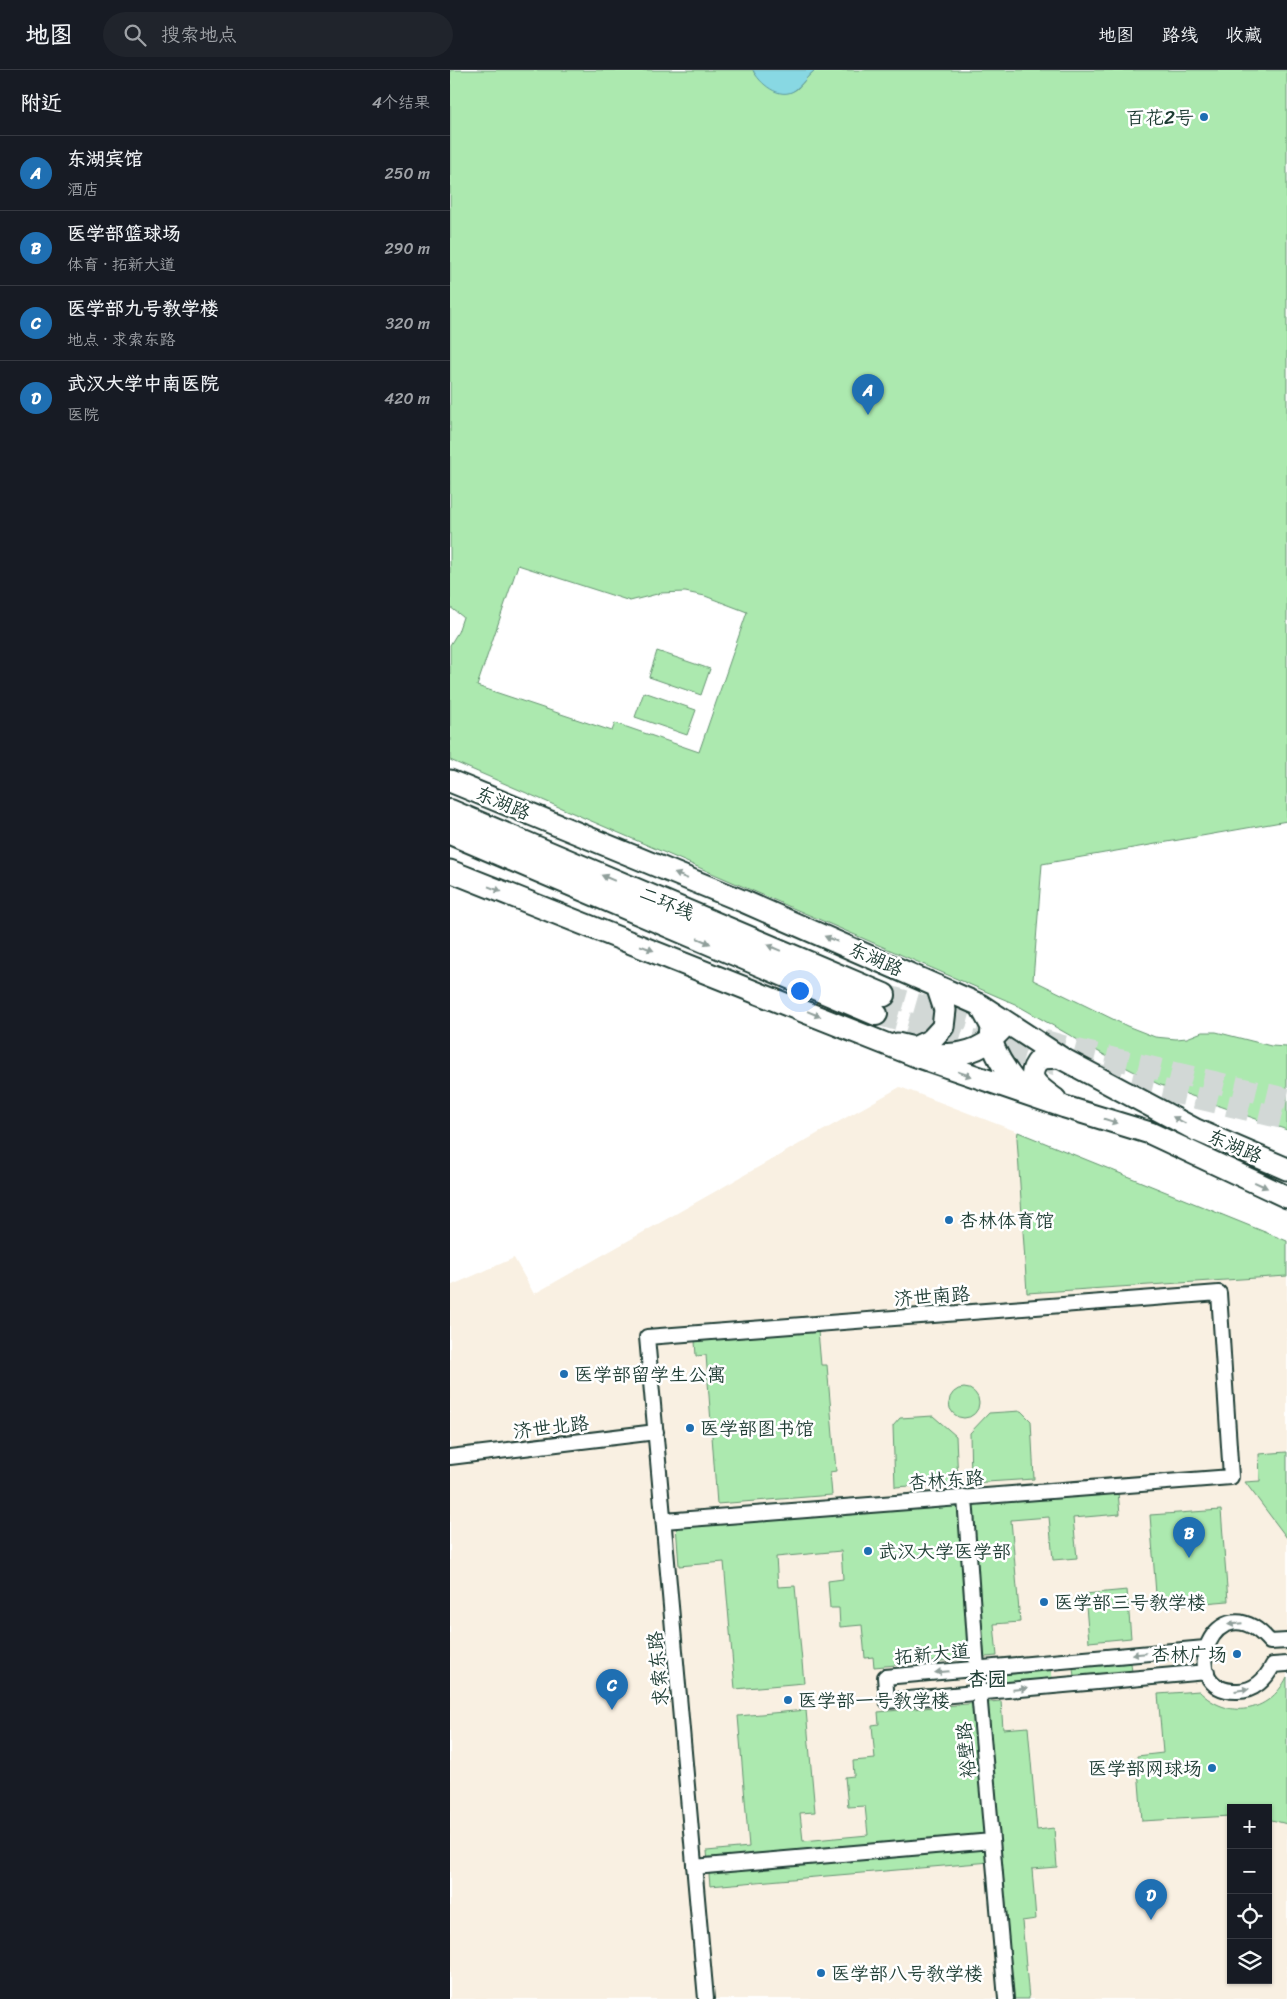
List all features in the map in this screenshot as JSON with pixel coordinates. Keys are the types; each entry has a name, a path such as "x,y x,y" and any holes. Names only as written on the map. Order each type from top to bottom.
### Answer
{"highway":[{"name":"二环线","path":"450,812 880,1004 450,833"}],"main road":[{"name":"东湖路","path":"450,781 745,902 980,1005 1060,1057 1196,1130 1287,1169"},
{"name":"东湖路","path":"450,871 916,1056 1065,1107 1150,1133 1287,1197"},
{"path":"875,1039 914,1048 931,1040 943,1027 946,1010 936,986"},
{"path":"980,1005 992,1027 991,1040 996,1056 1008,1075 1024,1093"},
{"path":"916,1056 960,1055 984,1045 1001,1030 1016,1028"},
{"path":"1060,1057 1041,1058 1034,1065 1032,1074 1035,1084 1065,1107"}],"street":[{"name":"济世南路","path":"647,1337 1219,1293 1231,1477"},
{"name":"求索东路","path":"647,1337 706,1999"},
{"name":"济世北路","path":"450,1457 656,1432"},
{"name":"杏林东路","path":"664,1521 1231,1477"},
{"name":"裕壁路","path":"965,1498 977,1669 1006,1999"},
{"path":"1287,1640 1270,1642 1261,1631 1250,1625 1233,1623 1216,1631 1208,1641 1204,1656 1206,1672 1215,1683 1234,1691 1244,1691 1259,1684 1273,1665 1287,1664"},
{"name":"拓新大道","path":"1205,1648 885,1677 887,1701 1206,1672"},
{"path":"694,1867 992,1841"}],"shaded area":[{"name":"武汉大学医学部","path":"900,1087 1018,1132 1287,1241 1287,1999 450,1999 450,1286 514,1258 534,1294"}],"green space":[{"path":"450,70 753,70 755,74 770,85 787,92 798,88 815,70 1287,70 1287,821 1042,864 1033,980 1127,1026 1155,1037 1176,1039 1187,1038 1202,1032 1216,1032 1271,1046 1287,1047 1287,1130 1158,1084 1015,1004 450,760 450,645 458,632 463,617 450,607","holes":["518,565 630,601 661,593 685,592 705,596 747,612 699,752 615,723 612,731 477,686"]},
{"path":"657,651 710,669 701,695 649,677"},
{"path":"644,692 696,710 687,735 635,717"},
{"path":"1018,1132 1287,1241 1287,1276 1027,1293"},
{"path":"818,1331 821,1365 827,1365 836,1471 830,1472 832,1495 717,1504 706,1355 696,1356 695,1341"},
{"path":"964,1388 975,1392 979,1403 975,1414 964,1418 953,1414 949,1403 953,1392"},
{"path":"1021,1411 1031,1421 1034,1479 971,1483 970,1433 989,1413"},
{"path":"933,1416 956,1436 958,1483 895,1487 893,1426 900,1418"},
{"path":"1287,1452 1287,1538 1245,1482 1260,1481 1259,1454"},
{"path":"1118,1492 1120,1514 1073,1518 1077,1558 1053,1560 1049,1517 1011,1520 1020,1622 994,1624 997,1656 874,1667 873,1657 865,1658 862,1625 840,1627 839,1608 830,1608 828,1581 843,1579 841,1551 776,1557 778,1587 795,1586 804,1683 735,1689 724,1562 679,1566 676,1525"},
{"path":"1221,1510 1228,1601 1157,1607 1150,1515"},
{"path":"1127,1590 1131,1638 1089,1642 1085,1594"},
{"path":"1131,1663 1132,1672 1074,1677 1073,1668"},
{"path":"1051,1670 1052,1679 993,1685 992,1676"},
{"path":"1287,1677 1287,1824 1272,1820 1272,1804 1227,1804 1227,1816 1142,1821 1137,1756 1163,1753 1158,1694 1199,1691 1210,1700 1222,1706 1234,1709 1247,1709 1270,1699"},
{"path":"1001,1701 1003,1729 1028,1727 1037,1830 1054,1828 1057,1867 1032,1869 1036,1919 1022,1921 1029,1999 1014,1999 1002,1861 710,1886 707,1851 749,1847 738,1716 806,1710 815,1812 800,1813 803,1841 868,1835 865,1806 848,1807 845,1777 854,1776 853,1761 875,1759 872,1725 879,1724 878,1712"}],"water":[{"path":"753,70 815,70 795,90 783,93 777,92 765,85"}],"tunnel":[{"path":"884,995 1077,1050 1287,1099"},
{"path":"876,1014 1058,1065"},
{"path":"1099,1075 1287,1119"}],"place":[{"name":"百花2号","path":"1204,117"},
{"name":"东湖宾馆","path":"868,415"},
{"name":"杏林体育馆","path":"949,1220"},
{"name":"医学部留学生公寓","path":"564,1374"},
{"name":"医学部图书馆","path":"690,1428"},
{"name":"武汉大学医学部","path":"868,1551"},
{"name":"医学部篮球场","path":"1189,1558"},
{"name":"医学部三号教学楼","path":"1044,1602"},
{"name":"杏林广场","path":"1237,1654"},
{"name":"医学部一号教学楼","path":"788,1700"},
{"name":"医学部九号教学楼","path":"612,1710"},
{"name":"医学部网球场","path":"1212,1768"},
{"name":"武汉大学中南医院","path":"1151,1920"},
{"name":"医学部八号教学楼","path":"821,1973"}],"district":[{"name":"杏园","path":"987,1679"}]}
